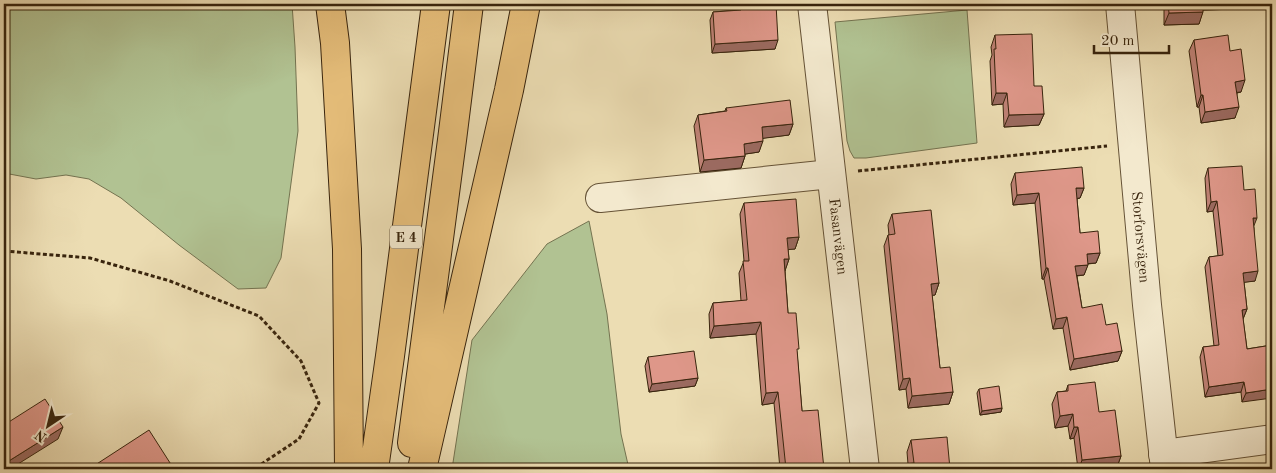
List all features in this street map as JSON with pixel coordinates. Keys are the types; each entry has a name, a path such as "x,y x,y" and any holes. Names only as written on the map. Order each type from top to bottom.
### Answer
{"highway":[{"path":"330,4 335,43 347,249 349,469"},
{"name":"E 4","path":"374,469 436,4"},
{"name":"E 4","path":"408,469 469,4"},
{"path":"422,469 509,90 526,4"}],"street":[{"name":"Fasanvägen","path":"812,4 865,469"},
{"name":"Storforsvägen","path":"1120,4 1147,305 1164,462"},
{"path":"600,198 830,174"},
{"path":"1164,462 1272,439"}],"path":[{"path":"830,174 1133,143"},
{"path":"4,251 90,258 170,281 259,316 301,361 319,403 299,438 254,469"}],"green space":[{"path":"4,4 292,4 298,131 281,258 266,288 238,289 121,198 89,179 66,175 36,179 4,173"},
{"path":"967,10 977,143 854,158 847,141 835,22"},
{"path":"589,221 607,314 621,434 629,469 452,469 472,340 547,244"}],"building":[{"path":"740,4 776,4 778,40 715,44 713,12 741,10"},
{"path":"1168,4 1203,4 1203,12 1169,13"},
{"path":"1032,34 1034,86 1042,86 1044,114 1009,115 1007,93 996,93 995,35"},
{"path":"1228,35 1230,51 1241,49 1245,80 1235,82 1239,107 1205,112 1194,40"},
{"path":"790,100 793,124 762,127 763,141 744,144 745,156 704,160 698,115 727,111 726,108"},
{"path":"1242,166 1244,190 1255,189 1257,218 1253,218 1258,271 1243,273 1247,309 1242,310 1247,349 1272,345 1272,389 1246,393 1244,382 1209,387 1203,347 1219,345 1209,257 1223,255 1217,201 1211,202 1208,168"},
{"path":"1082,167 1084,188 1076,188 1080,233 1098,231 1100,253 1087,254 1088,265 1075,266 1082,308 1102,304 1106,325 1117,323 1122,351 1074,359 1067,317 1056,319 1048,268 1046,268 1039,193 1017,195 1015,173"},
{"path":"796,199 799,237 787,238 789,259 784,259 788,313 796,313 802,411 818,410 824,469 786,469 778,392 766,393 761,322 714,326 713,303 747,300 743,261 749,261 744,203"},
{"path":"931,210 939,283 931,284 940,368 950,367 953,392 912,396 910,378 903,379 888,235 895,234 892,214"},
{"path":"694,351 698,378 652,384 648,357"},
{"path":"1095,382 1099,412 1115,410 1121,456 1082,460 1078,427 1074,427 1073,414 1060,416 1057,392 1068,391 1068,385"},
{"path":"999,386 1002,408 982,411 979,389"},
{"path":"45,399 63,427 4,464 4,425"},
{"path":"149,430 172,466 166,469 89,469"},
{"path":"947,437 950,469 907,469 906,464 914,463 911,440"}]}
